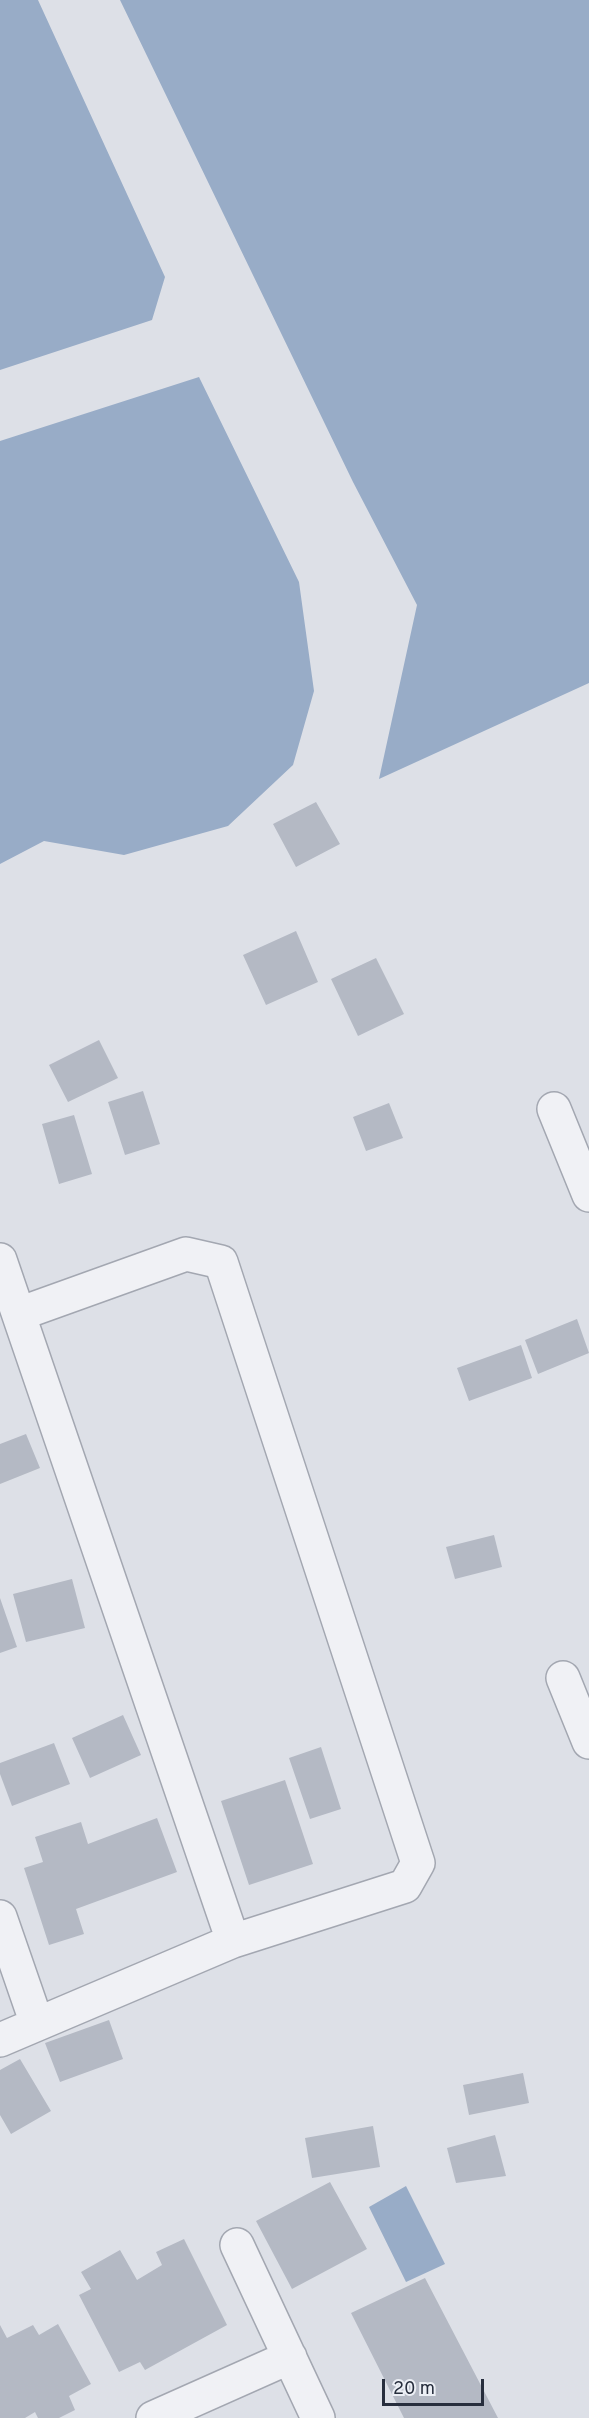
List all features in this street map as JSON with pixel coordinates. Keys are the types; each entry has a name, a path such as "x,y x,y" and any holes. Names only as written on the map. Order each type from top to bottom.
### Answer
{"street":[{"path":"554,1109 589,1195"},
{"path":"0,2040 233,1941 405,1886 418,1863 221,1262 186,1254 19,1314"},
{"path":"0,1260 233,1941"},
{"path":"563,1678 589,1742"},
{"path":"0,1917 37,2024"},
{"path":"237,2245 318,2418"},
{"path":"153,2418 290,2357"}],"water":[{"path":"0,0 38,0 165,277 152,320 0,370"},
{"path":"120,0 589,0 589,683 379,779 417,605 353,482"},
{"path":"199,377 299,582 314,691 293,765 228,826 124,855 44,841 0,864 0,441"},
{"path":"406,2186 445,2264 406,2282 369,2207"}],"building":[{"path":"316,802 340,844 296,867 273,824"},
{"path":"296,931 318,982 266,1005 243,955"},
{"path":"376,958 404,1014 358,1036 331,979"},
{"path":"99,1040 118,1078 68,1102 49,1065"},
{"path":"143,1091 160,1144 125,1155 108,1102"},
{"path":"389,1103 403,1138 366,1151 353,1117"},
{"path":"74,1115 92,1174 59,1184 42,1124"},
{"path":"577,1319 589,1353 538,1374 525,1340"},
{"path":"521,1345 532,1378 469,1401 457,1368"},
{"path":"26,1434 40,1468 0,1484 0,1444"},
{"path":"494,1535 502,1567 455,1579 446,1547"},
{"path":"72,1579 85,1628 26,1642 13,1594"},
{"path":"0,1598 17,1647 0,1653"},
{"path":"123,1715 141,1755 90,1778 72,1738"},
{"path":"54,1743 70,1784 12,1806 0,1774 0,1763"},
{"path":"321,1747 341,1809 310,1819 289,1758"},
{"path":"285,1780 313,1864 249,1885 221,1801"},
{"path":"157,1818 177,1872 76,1909 84,1934 49,1945 24,1868 43,1862 35,1837 81,1822 88,1844"},
{"path":"109,2020 123,2059 60,2082 45,2043"},
{"path":"20,2059 51,2111 11,2134 0,2115 0,2070"},
{"path":"523,2073 529,2103 469,2115 463,2085"},
{"path":"373,2126 380,2167 312,2178 305,2138"},
{"path":"495,2135 506,2176 456,2183 447,2148"},
{"path":"330,2182 367,2249 292,2289 256,2221"},
{"path":"184,2239 227,2325 145,2370 140,2362 119,2372 79,2295 91,2289 81,2272 120,2250 137,2280 162,2265 156,2252"},
{"path":"425,2278 498,2418 404,2418 351,2313"},
{"path":"58,2324 91,2384 69,2396 75,2410 59,2418 38,2418 35,2412 25,2418 0,2418 0,2325 7,2338 33,2325 39,2335"}]}
